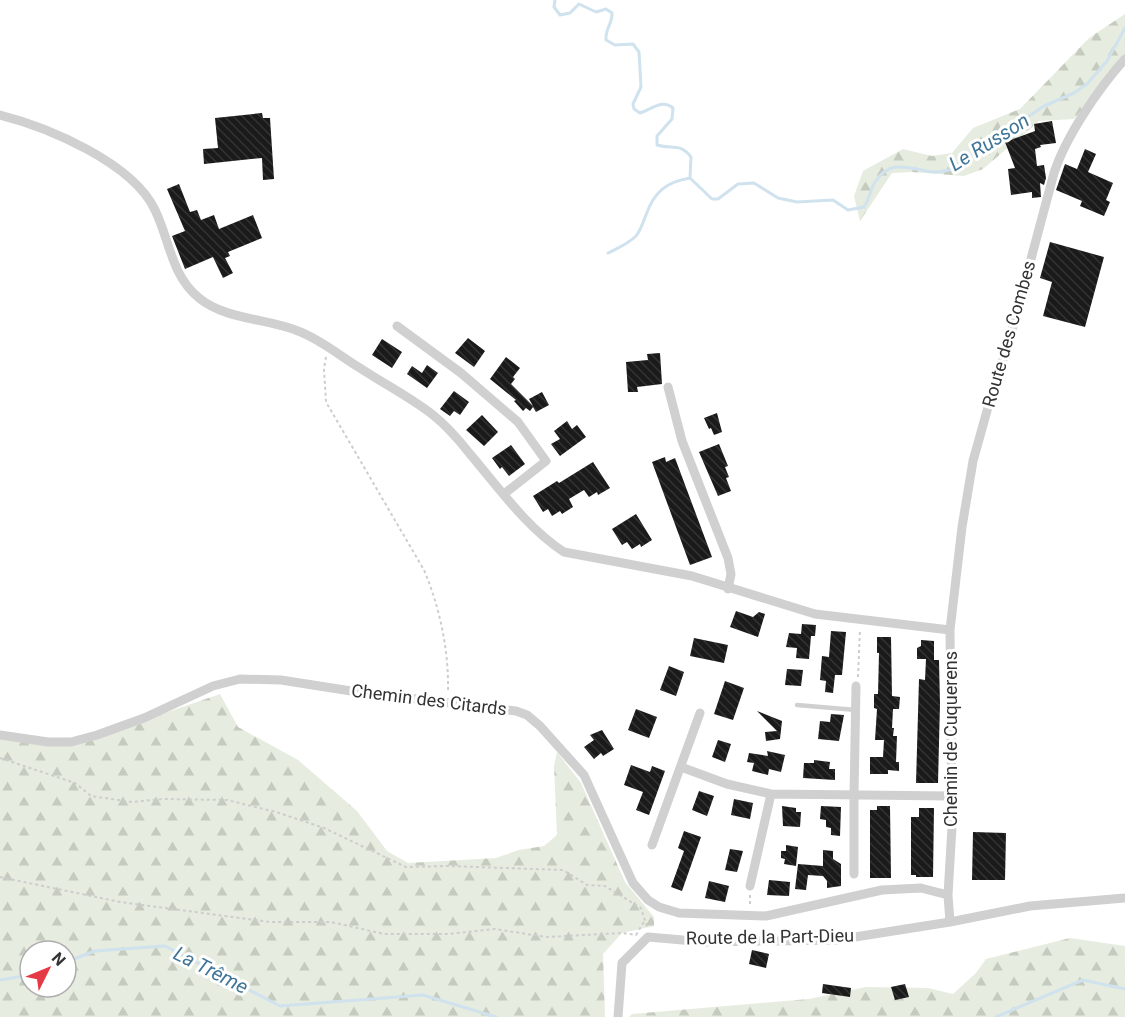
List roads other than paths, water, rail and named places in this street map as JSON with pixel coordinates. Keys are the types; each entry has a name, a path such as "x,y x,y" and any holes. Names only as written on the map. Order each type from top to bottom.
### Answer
{"street":[{"name":"Route des Combes","path":"950,630 962,527 973,461 1010,341 1054,173 1075,128 1125,59"},
{"name":"Chemin de Cuquerens","path":"0,115 27,123 111,163 140,186 155,210 177,270 189,288 205,302 223,311 299,331 433,415 457,438 504,494 548,541 564,552 692,576 815,614 950,630 951,827 948,895"},
{"path":"397,326 461,373 518,422 546,461 504,494"},
{"path":"668,387 682,441 728,558 731,574 728,589"},
{"name":"Chemin des Citards","path":"0,735 48,742 71,742 144,718 213,686 240,679 281,680 516,711 527,715 540,726 584,775 633,884 648,900 659,907 679,913 766,916 882,890 921,888 948,895"},
{"path":"854,874 856,686"},
{"path":"652,845 699,713"},
{"path":"681,768 727,784 771,794 950,796"},
{"path":"750,886 771,794"},
{"path":"948,895 950,922"},
{"name":"Route de la Part-Dieu","path":"618,1017 622,963 648,937 706,942 836,940 950,922 1030,906 1125,898"}],"lane":[{"path":"796,705 856,710"}],"waterway":[{"path":"555,0 554,7 560,15 570,13 579,4 596,12 606,9 612,13 606,40 615,45 633,44 639,52 641,87 633,104 634,109 640,113 665,104 673,108 672,119 657,136 657,145 679,148 687,152 691,157 690,178"},
{"name":"Le Russon","path":"608,253 636,236 649,207 662,189 674,182 690,178 712,199 718,199 738,184 754,183 778,198 797,202 833,200 848,210 864,207 875,182 888,169 903,167 935,172 949,170 1044,106 1074,93 1087,84 1107,61 1125,28"},
{"name":"La Trême","path":"78,957 95,951 165,946 280,1006 423,995 496,1017"},
{"name":"La Trême","path":"0,980 18,977"},
{"name":"La Trême","path":"996,1017 1083,980 1125,989"}]}
